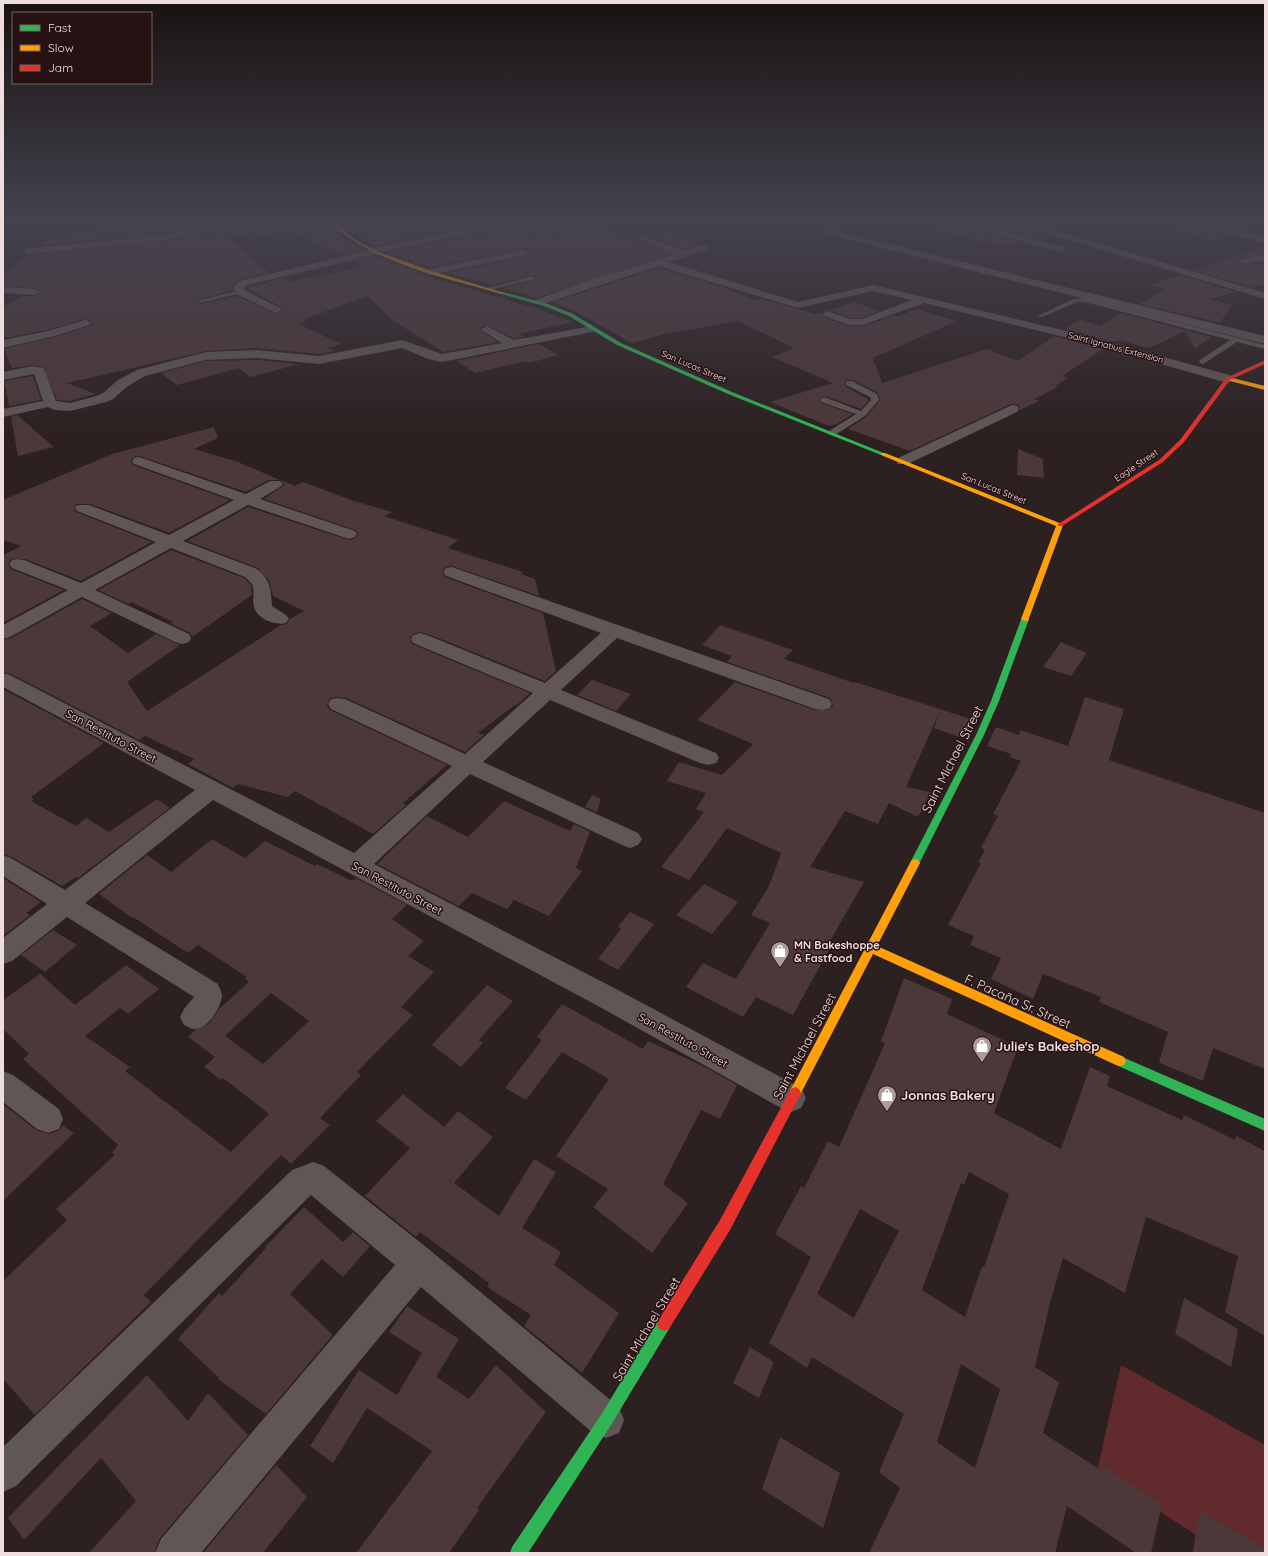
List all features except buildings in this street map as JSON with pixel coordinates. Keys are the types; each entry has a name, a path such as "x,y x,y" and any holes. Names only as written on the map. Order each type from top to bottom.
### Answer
{"street":[{"path":"13,291 36,292"},
{"name":"San Lucas Street","path":"499,291 540,302 571,315 619,344 730,393 1060,525"},
{"path":"540,302 571,291"},
{"name":"Saint Ignatius Extension","path":"751,291 798,305 861,291"},
{"name":"Saint Ignatius Extension","path":"884,291 1071,334 1228,379 1265,388"},
{"path":"1064,291 1265,340"},
{"path":"1248,291 1265,296"},
{"path":"240,292 276,310"},
{"path":"828,314 849,322 863,322 923,300"},
{"path":"3,344 51,334 85,323"},
{"path":"487,329 512,344"},
{"path":"3,376 32,370 39,371 50,403 55,406 70,407 108,396 128,379 141,373 210,355 257,354 319,360 402,344 411,346 434,358 440,358 592,329"},
{"name":"Eagle Street","path":"1060,525 1161,461 1182,441 1228,379 1265,362"},
{"path":"3,413 50,403"},
{"path":"903,461 1012,409"},
{"path":"138,461 246,500 349,534"},
{"path":"3,633 172,542 275,484"},
{"path":"84,508 251,573 259,578 262,584 263,607 267,612 280,619"},
{"name":"Saint Michael Street","path":"522,1551 606,1420 724,1225 871,948 986,721 1060,525"},
{"path":"18,564 82,590 182,638"},
{"path":"452,572 822,704"},
{"path":"356,866 614,631"},
{"path":"420,639 708,758"},
{"name":"San Restituto Street","path":"3,679 608,998 791,1098"},
{"path":"338,704 630,840"},
{"path":"3,953 212,789"},
{"path":"3,864 208,992 208,998 202,1010 194,1017"},
{"name":"F. Pacaña Sr. Street","path":"871,948 1042,1027 1265,1125"},
{"path":"3,1084 48,1119"},
{"path":"3,1473 298,1186 309,1178 316,1179 419,1263 606,1420"},
{"path":"175,1553 419,1263"}],"lane":[{"path":"200,301 240,292"},
{"path":"1040,316 1076,300 1085,300 1265,347"},
{"path":"1203,362 1236,339"},
{"path":"832,433 862,414 873,404 875,400 874,396 849,383"},
{"path":"824,400 862,414"}],"shaded area":[{"path":"1121,1365 1265,1445 1265,1553 1224,1553 1097,1471"}],"traffic: fast":[{"path":"503,293 546,305 571,315 619,344 730,393 883,454"},
{"path":"915,863 980,735 995,701 1025,619"},
{"path":"1120,1061 1265,1125"},
{"path":"518,1553 606,1420 664,1324"}],"traffic: slow":[{"path":"495,291 503,293"},
{"path":"1228,379 1265,388"},
{"path":"883,454 1060,525"},
{"path":"1025,619 1060,525"},
{"path":"795,1093 915,863"},
{"path":"871,948 1120,1061"}],"traffic: jam":[{"path":"1060,525 1161,461 1182,441 1228,379 1265,362"},
{"path":"664,1324 725,1225 795,1093"}],"place":[{"name":"MN Bakeshoppe & Fastfood","path":"780,968"},
{"name":"Julie's Bakeshop","path":"982,1063"},
{"name":"Jonnas Bakery","path":"887,1112"}]}
